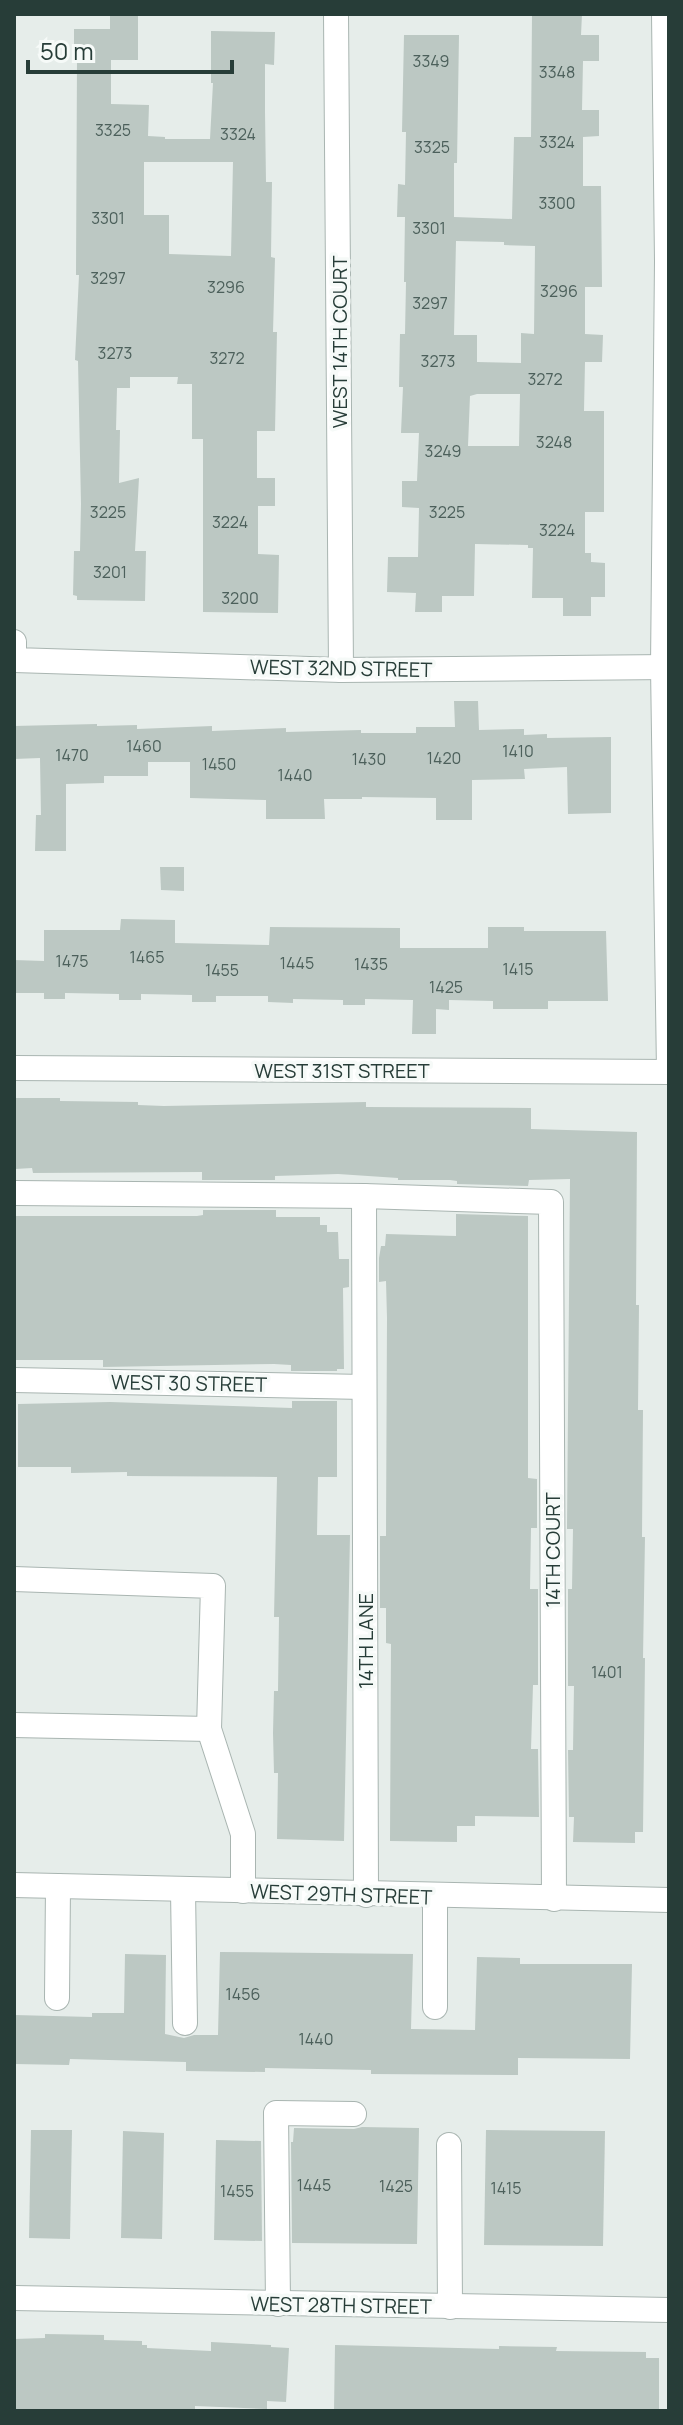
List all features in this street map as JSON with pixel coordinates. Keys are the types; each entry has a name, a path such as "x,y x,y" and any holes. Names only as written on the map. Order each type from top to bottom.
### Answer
{"street":[{"name":"WEST 14TH COURT","path":"336,14 341,670"},
{"path":"664,14 668,261 666,667 669,1071"},
{"path":"14,642 14,660"},
{"name":"WEST 32ND STREET","path":"14,660 341,670 666,667"},
{"name":"WEST 31ST STREET","path":"14,1068 669,1071"},
{"path":"14,1193 364,1196"},
{"name":"14TH COURT","path":"364,1196 551,1202 554,1899"},
{"name":"14TH LANE","path":"364,1196 366,1895"},
{"name":"WEST 30 STREET","path":"14,1380 364,1387"},
{"path":"14,1579 213,1586 209,1729 243,1834 243,1891"},
{"path":"14,1725 209,1729"},
{"name":"WEST 29TH STREET","path":"14,1885 669,1900"},
{"path":"57,1998 58,1886"},
{"path":"183,1890 185,2023"},
{"path":"435,1897 435,2007"},
{"path":"278,2304 276,2113 354,2114"},
{"path":"449,2145 450,2307"},
{"name":"WEST 28TH STREET","path":"14,2298 669,2310"}],"building":[{"path":"110,14 138,14 138,60 111,60 111,104 149,105 148,136 165,139 210,139 213,83 211,31 275,32 274,65 265,64 265,112 266,182 272,182 271,257 275,258 275,431 257,431 257,478 275,478 275,506 258,506 258,554 279,555 278,613 203,612 203,439 192,439 192,384 177,384 178,377 130,377 130,388 117,388 119,483 139,478 135,551 146,551 145,601 77,600 77,596 73,595 74,551 80,551 81,504 78,361 75,360 79,275 76,275 77,60 74,60 74,29 110,29","holes":["144,162 233,162 231,256 169,254 169,215 144,215"]},
{"path":"532,14 582,14 581,35 599,35 599,61 583,61 582,110 599,110 599,136 583,137 583,186 601,186 602,287 585,287 585,334 603,335 602,362 585,362 584,411 604,411 604,512 585,512 585,553 591,553 591,562 605,563 605,597 591,597 591,616 563,616 563,598 532,598 533,548 528,548 528,545 475,544 474,596 442,596 442,612 415,612 416,593 387,592 388,557 418,557 419,508 402,507 402,481 417,481 419,433 401,433 403,387 399,387 400,334 405,334 406,282 405,217 397,217 398,184 405,185 406,132 402,132 404,35 459,35 454,217 512,219 514,137 531,137","holes":["456,241 535,246 534,334 521,333 521,363 477,362 477,335 454,335","520,394 519,446 468,446 470,396"]},
{"path":"454,701 478,701 479,730 524,729 524,735 547,734 547,738 611,737 611,813 568,814 567,767 524,769 525,779 472,780 472,820 436,820 436,798 362,797 324,799 325,819 266,819 266,800 190,798 190,762 148,762 148,776 104,776 104,783 66,784 66,851 35,851 36,815 41,815 40,758 14,759 14,726 97,724 137,725 137,729 212,726 212,731 286,728 286,732 361,730 361,733 416,733 416,727 455,727"},
{"path":"160,867 184,867 184,891 161,890"},
{"path":"121,919 175,920 175,943 269,945 270,927 400,928 400,948 488,948 488,927 524,927 524,931 606,931 608,1001 548,1001 548,1009 493,1009 493,1001 449,1000 449,1010 436,1009 436,1034 412,1034 413,1000 365,999 365,1005 343,1005 343,1000 268,1002 268,996 216,996 216,1002 192,1002 192,995 141,994 141,1000 119,1000 119,994 65,993 65,999 44,999 44,993 14,993 14,960 44,961 44,930 120,930"},
{"path":"15,1098 138,1102 138,1105 164,1106 366,1102 366,1107 531,1108 531,1129 637,1132 636,1305 639,1305 638,1410 643,1410 645,1658 643,1832 635,1832 635,1843 573,1842 574,1817 569,1817 568,1750 573,1750 574,1686 568,1686 568,1589 572,1589 573,1529 567,1529 570,1179 529,1180 528,1186 457,1184 457,1181 450,1180 398,1180 338,1174 275,1176 275,1180 202,1180 202,1172 33,1173 32,1168 15,1169"},
{"path":"203,1210 276,1210 276,1217 320,1217 320,1225 327,1225 327,1232 338,1232 339,1259 349,1259 349,1287 343,1288 344,1369 291,1371 291,1365 274,1364 103,1367 103,1360 14,1360 14,1216 197,1216 203,1215"},
{"path":"456,1214 528,1216 528,1478 537,1479 537,1528 531,1528 530,1589 538,1589 538,1685 533,1685 531,1749 538,1749 539,1817 475,1816 475,1826 457,1826 457,1842 390,1841 391,1644 386,1643 386,1608 380,1608 380,1536 386,1536 387,1318 386,1281 379,1282 379,1258 386,1234 456,1236"},
{"path":"292,1401 337,1401 337,1477 318,1477 317,1535 350,1535 344,1841 277,1839 278,1773 274,1773 273,1733 274,1691 278,1691 279,1617 274,1617 277,1477 127,1476 127,1472 71,1473 71,1467 18,1467 18,1404 110,1402 292,1408"},
{"path":"220,1952 413,1954 411,2029 475,2030 477,1957 520,1958 520,1964 632,1964 630,2059 518,2058 518,2075 371,2074 371,2070 265,2068 265,2072 186,2071 186,2062 70,2059 69,2065 14,2064 14,2015 92,2017 92,2013 124,2013 125,1954 166,1955 165,2034 184,2038 218,2035"},
{"path":"294,2128 419,2128 417,2244 292,2243 291,2142"},
{"path":"31,2130 72,2130 70,2239 29,2238"},
{"path":"486,2130 605,2131 603,2246 484,2245"},
{"path":"123,2131 164,2133 162,2239 121,2238"},
{"path":"216,2140 261,2141 262,2241 214,2240"},
{"path":"45,2334 104,2335 104,2340 142,2341 147,2348 211,2351 211,2342 289,2348 286,2402 267,2401 267,2409 195,2406 195,2411 14,2411 14,2339 45,2338"},
{"path":"335,2345 499,2349 499,2346 557,2347 556,2351 646,2352 646,2358 659,2358 659,2411 334,2411"}]}
